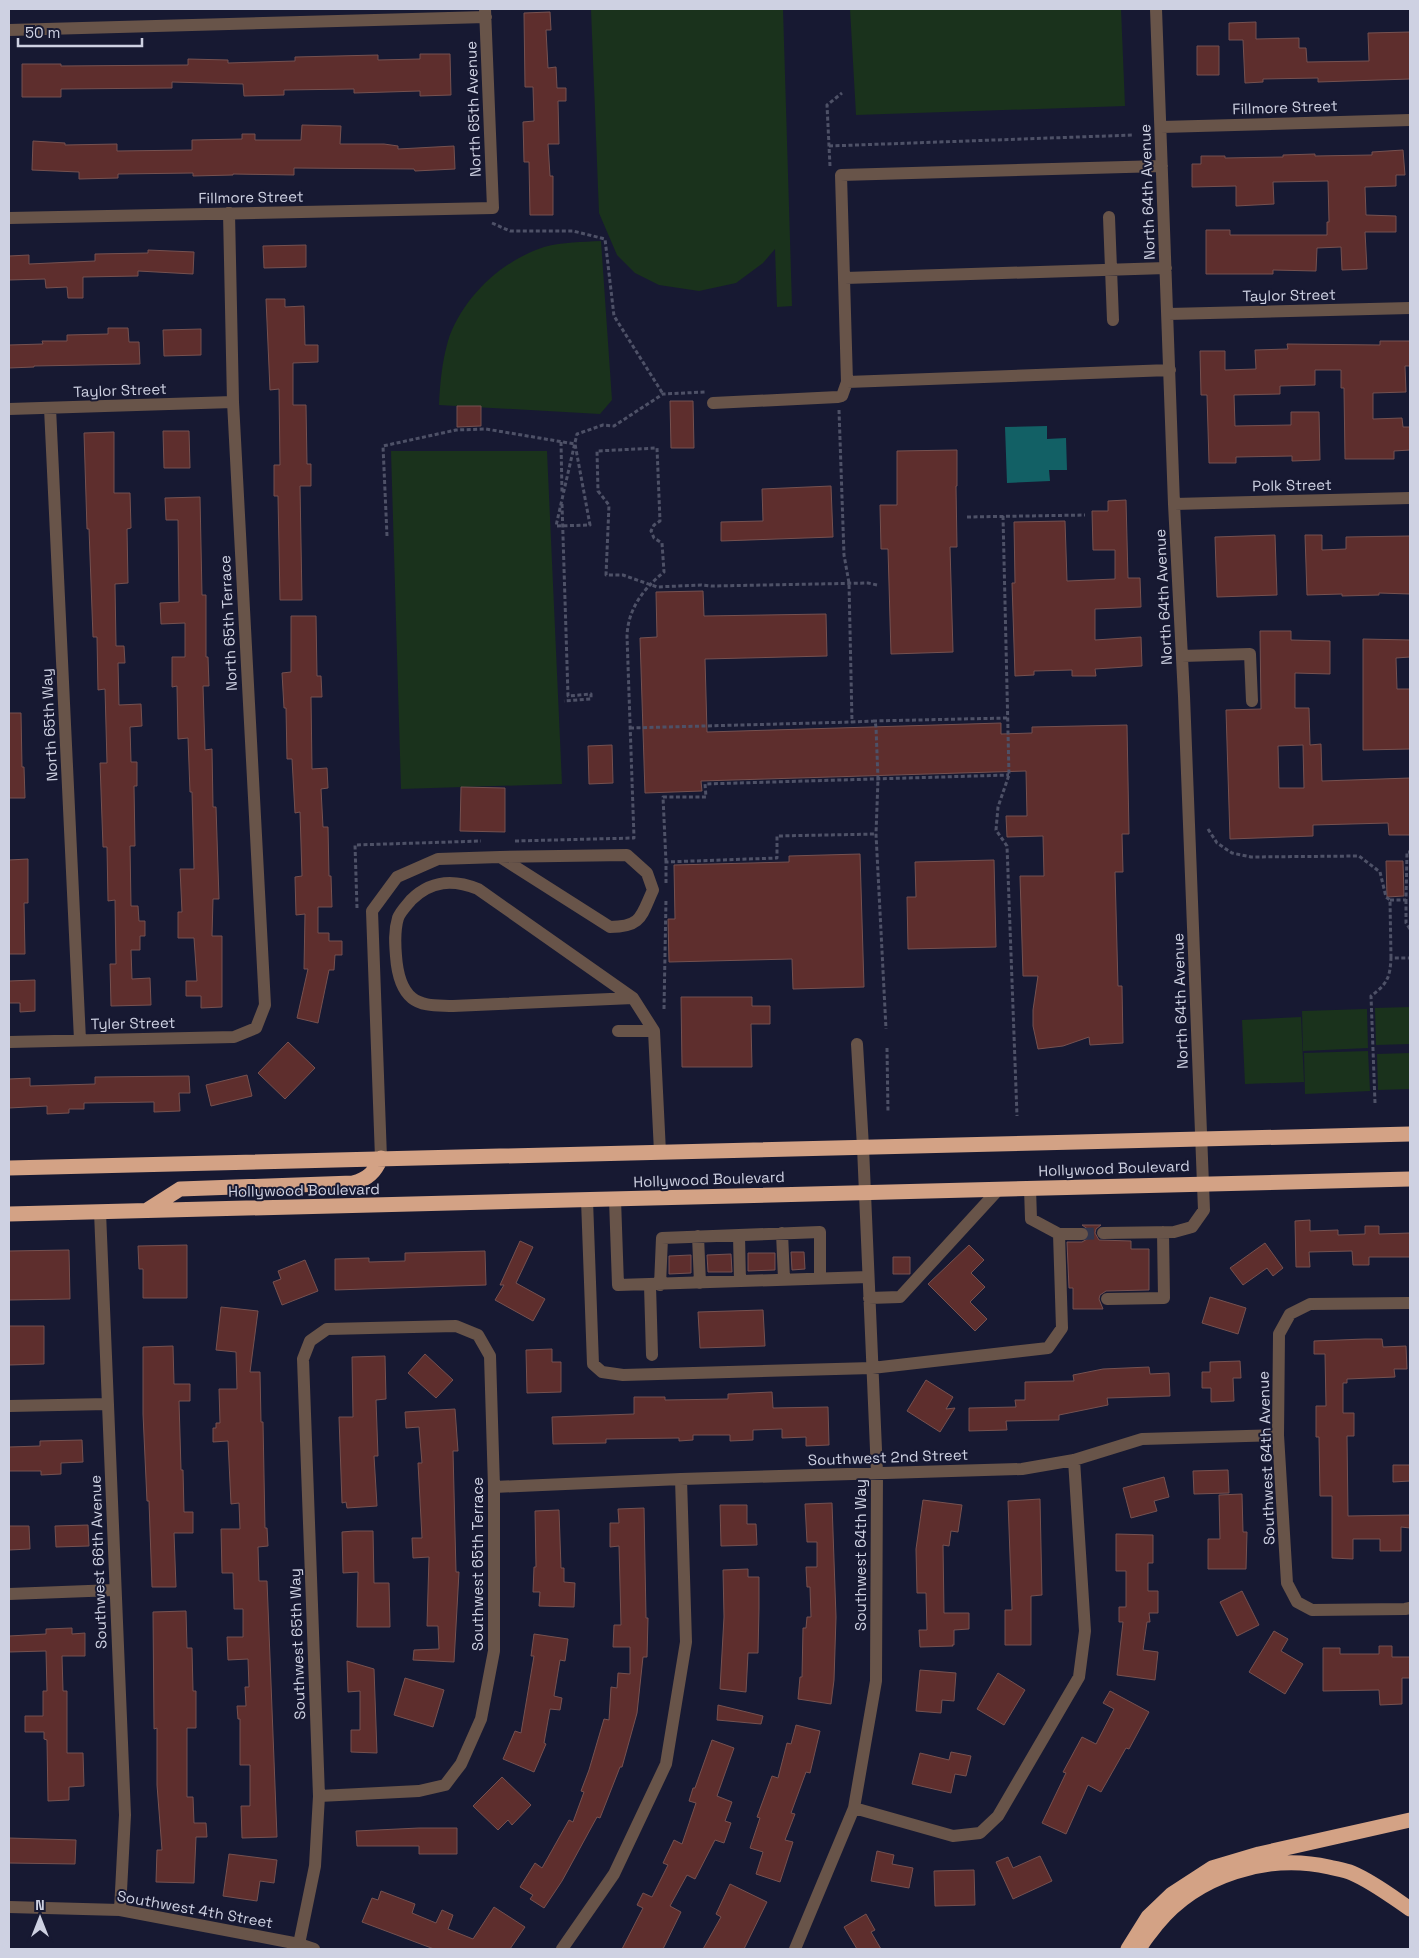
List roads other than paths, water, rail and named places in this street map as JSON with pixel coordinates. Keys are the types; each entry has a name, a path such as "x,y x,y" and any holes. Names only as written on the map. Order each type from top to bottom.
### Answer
{"highway":[{"name":"Hollywood Boulevard","path":"9,1168 1410,1134"},
{"path":"146,1211 180,1189 258,1187 365,1180 377,1168 381,1158"},
{"name":"Hollywood Boulevard","path":"9,1214 1410,1179"},
{"path":"1128,1949 1148,1917 1172,1894 1212,1868 1259,1854 1410,1820"},
{"path":"1140,1949 1143,1942 1163,1917 1188,1895 1220,1877 1250,1868 1286,1862 1319,1865 1350,1872 1376,1885 1410,1909"}],"street":[{"name":"North 64th Avenue","path":"1104,1233 1174,1232 1192,1227 1204,1210 1182,656 1174,504 1156,9"},
{"path":"9,30 486,13"},
{"name":"North 65th Avenue","path":"486,13 493,208"},
{"name":"Fillmore Street","path":"1161,127 1410,120"},
{"path":"712,397 842,396 847,382 842,175 1162,166"},
{"name":"Fillmore Street","path":"9,218 493,208"},
{"name":"North 65th Terrace","path":"229,213 233,402 265,1005 256,1028"},
{"path":"1109,217 1113,320"},
{"path":"845,278 1166,268"},
{"name":"Taylor Street","path":"1168,314 1410,308"},
{"path":"847,382 1170,370"},
{"name":"Taylor Street","path":"9,409 233,402"},
{"name":"North 65th Way","path":"50,408 80,1040"},
{"name":"Polk Street","path":"1174,504 1410,498"},
{"path":"1182,656 1250,654 1252,701"},
{"path":"381,1158 372,911 397,877 438,858 500,857 626,855 647,873 653,890 640,920 626,927 610,927 500,857"},
{"path":"633,998 453,1006 429,1005 412,998 403,984 396,967 395,938 398,917 419,892 433,885 448,882 478,889 633,998 654,1031 660,1152"},
{"name":"Tyler Street","path":"9,1042 234,1037 256,1028"},
{"path":"618,1031 654,1031"},
{"name":"Southwest 64th Way","path":"796,1949 854,1808 876,1681 877,1473 857,1044"},
{"path":"1030,1188 1031,1219 1059,1234 1082,1234"},
{"path":"869,1298 900,1297 999,1189"},
{"path":"615,1199 618,1285 868,1277"},
{"path":"587,1200 592,1364 602,1372 622,1375 872,1368 1048,1348 1062,1328 1059,1234"},
{"name":"Southwest 66th Avenue","path":"100,1212 124,1815 120,1910"},
{"path":"652,1355 655,1285 662,1238 820,1232 820,1278"},
{"path":"1107,1299 1164,1298 1163,1232"},
{"path":"782,1233 784,1279"},
{"path":"739,1235 740,1281"},
{"path":"698,1236 700,1283"},
{"name":"Southwest 64th Avenue","path":"1410,1303 1310,1304 1290,1314 1279,1334 1278,1435 1288,1583 1297,1602 1312,1610 1405,1610 1410,1608"},
{"name":"Southwest 65th Terrace","path":"310,1341 326,1329 456,1326 478,1335 490,1356 494,1487 494,1651 482,1720 461,1764 445,1785 419,1791 319,1796"},
{"name":"Southwest 65th Way","path":"299,1944 315,1866 319,1796 303,1359 310,1341"},
{"path":"9,1406 108,1404"},
{"name":"Southwest 2nd Street","path":"494,1487 681,1479 1022,1469 1074,1460 1142,1439 1278,1435"},
{"path":"854,1808 953,1836 980,1833 998,1816 1079,1678 1085,1631 1074,1460"},
{"path":"562,1949 614,1874 666,1764 686,1642 681,1479"},
{"path":"9,1594 115,1590"},
{"name":"Southwest 4th Street","path":"9,1907 120,1910 299,1944 314,1949"}],"tunnel":[{"path":"1082,1234 1103,1233"}]}
